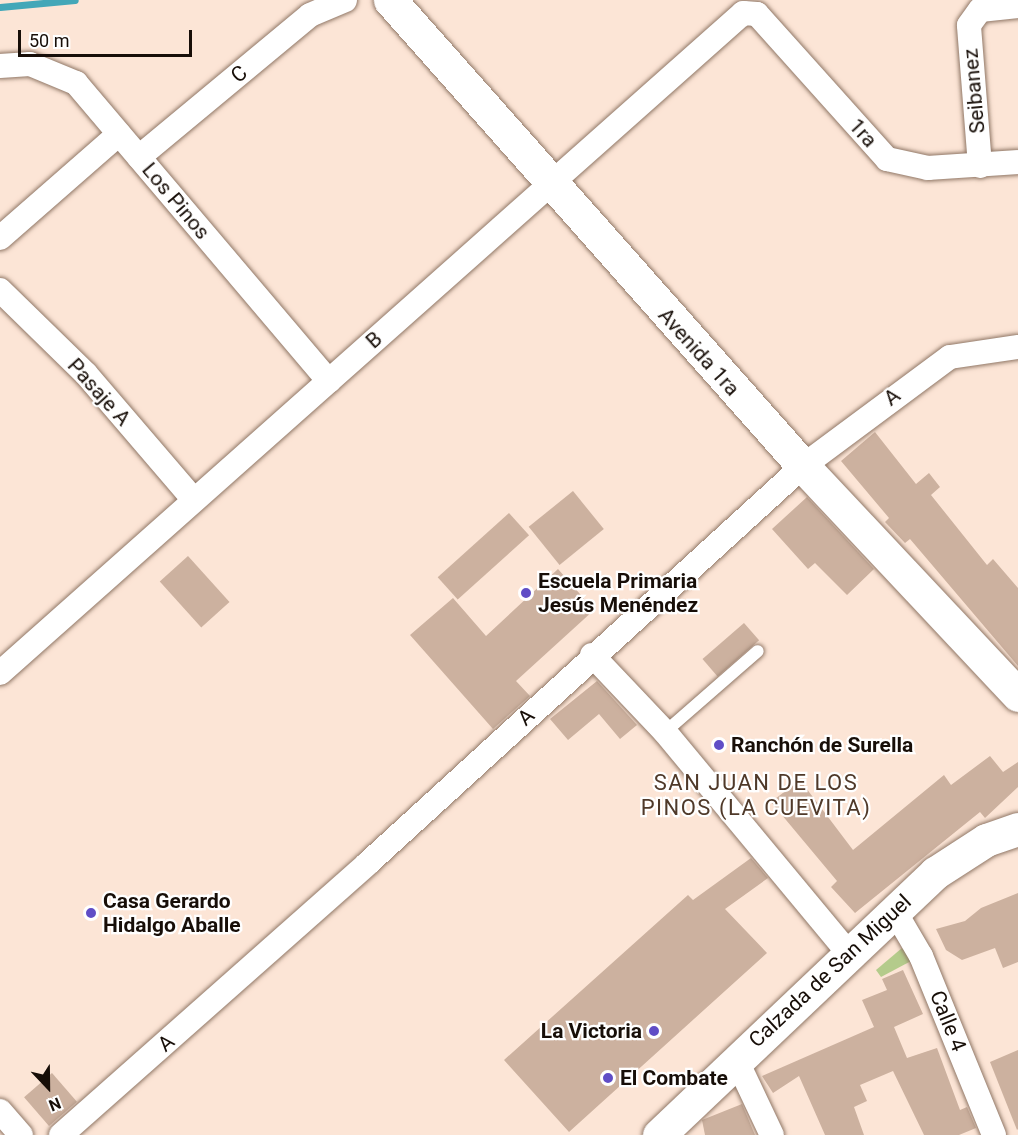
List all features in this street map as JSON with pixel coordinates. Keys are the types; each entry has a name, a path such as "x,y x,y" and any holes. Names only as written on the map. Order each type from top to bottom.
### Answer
{"street":[{"name":"C","path":"139,157 310,15 345,0"},
{"name":"Avenida 1ra","path":"390,0 548,184 803,466 1018,695"},
{"name":"Seibanez","path":"980,166 969,25 973,16 980,10 1018,6"},
{"name":"B","path":"0,673 548,184 750,10"},
{"name":"1ra","path":"750,10 887,159 928,168 1018,162"},
{"name":"Los Pinos","path":"0,66 30,64 66,76 139,157 329,381"},
{"path":"0,238 119,134"},
{"name":"Pasaje A","path":"0,290 86,374 193,499"},
{"name":"A","path":"61,1135 367,864 592,655 803,466 935,365 971,351 1018,347"},
{"path":"592,655 665,732 848,951"},
{"name":"Calzada de San Miguel","path":"659,1135 848,951 894,910 960,855 1018,830"},
{"name":"Calle 4","path":"894,910 921,956 994,1135"},
{"path":"736,1059 772,1135"},
{"path":"0,1111 21,1135"}],"lane":[{"path":"665,732 758,651"}],"green space":[{"path":"902,948 913,960 881,977 876,970"}],"building":[{"path":"875,432 916,484 929,473 940,487 931,495 987,565 993,559 1018,588 1018,666 910,539 905,543 885,522 889,518 841,461"},
{"path":"573,491 604,529 560,565 529,527"},
{"path":"807,497 874,569 847,595 815,563 808,569 772,529"},
{"path":"509,513 529,535 458,600 438,577"},
{"path":"188,556 229,602 201,628 160,581"},
{"path":"558,569 594,610 516,681 530,696 493,729 410,635 453,598 486,636"},
{"path":"744,623 759,640 718,676 702,659"},
{"path":"597,681 637,725 620,739 599,714 568,740 550,719"},
{"path":"990,756 1003,772 1018,762 1018,787 985,818 980,812 855,913 831,887 837,881 771,802 800,780 853,850 944,775 951,785"},
{"path":"751,858 768,878 725,909 767,953 569,1132 504,1060 688,895 693,900"},
{"path":"1018,893 1018,962 1003,968 995,948 962,960 946,950 936,929 965,921 981,908"},
{"path":"903,970 923,1014 894,1027 907,1058 937,1048 960,1110 967,1107 976,1128 959,1135 924,1135 893,1071 860,1085 867,1101 854,1107 864,1135 825,1135 799,1076 773,1093 762,1076 874,1027 862,1000 887,990 882,979"},
{"path":"1018,1050 1018,1129 1017,1130 990,1062"},
{"path":"52,1073 77,1102 49,1126 24,1097"},
{"path":"742,1104 755,1135 705,1135 702,1120"}],"waterway":[{"path":"0,7 75,0"}],"place":[{"name":"Escuela Primaria Jesús Menéndez","path":"526,593"},
{"name":"Ranchón de Surella","path":"719,745"},
{"name":"Casa Gerardo Hidalgo Aballe","path":"91,913"},
{"name":"La Victoria","path":"654,1031"},
{"name":"El Combate","path":"608,1078"}],"district":[{"name":"SAN JUAN DE LOS PINOS (LA CUEVITA)","path":"756,794"}]}
